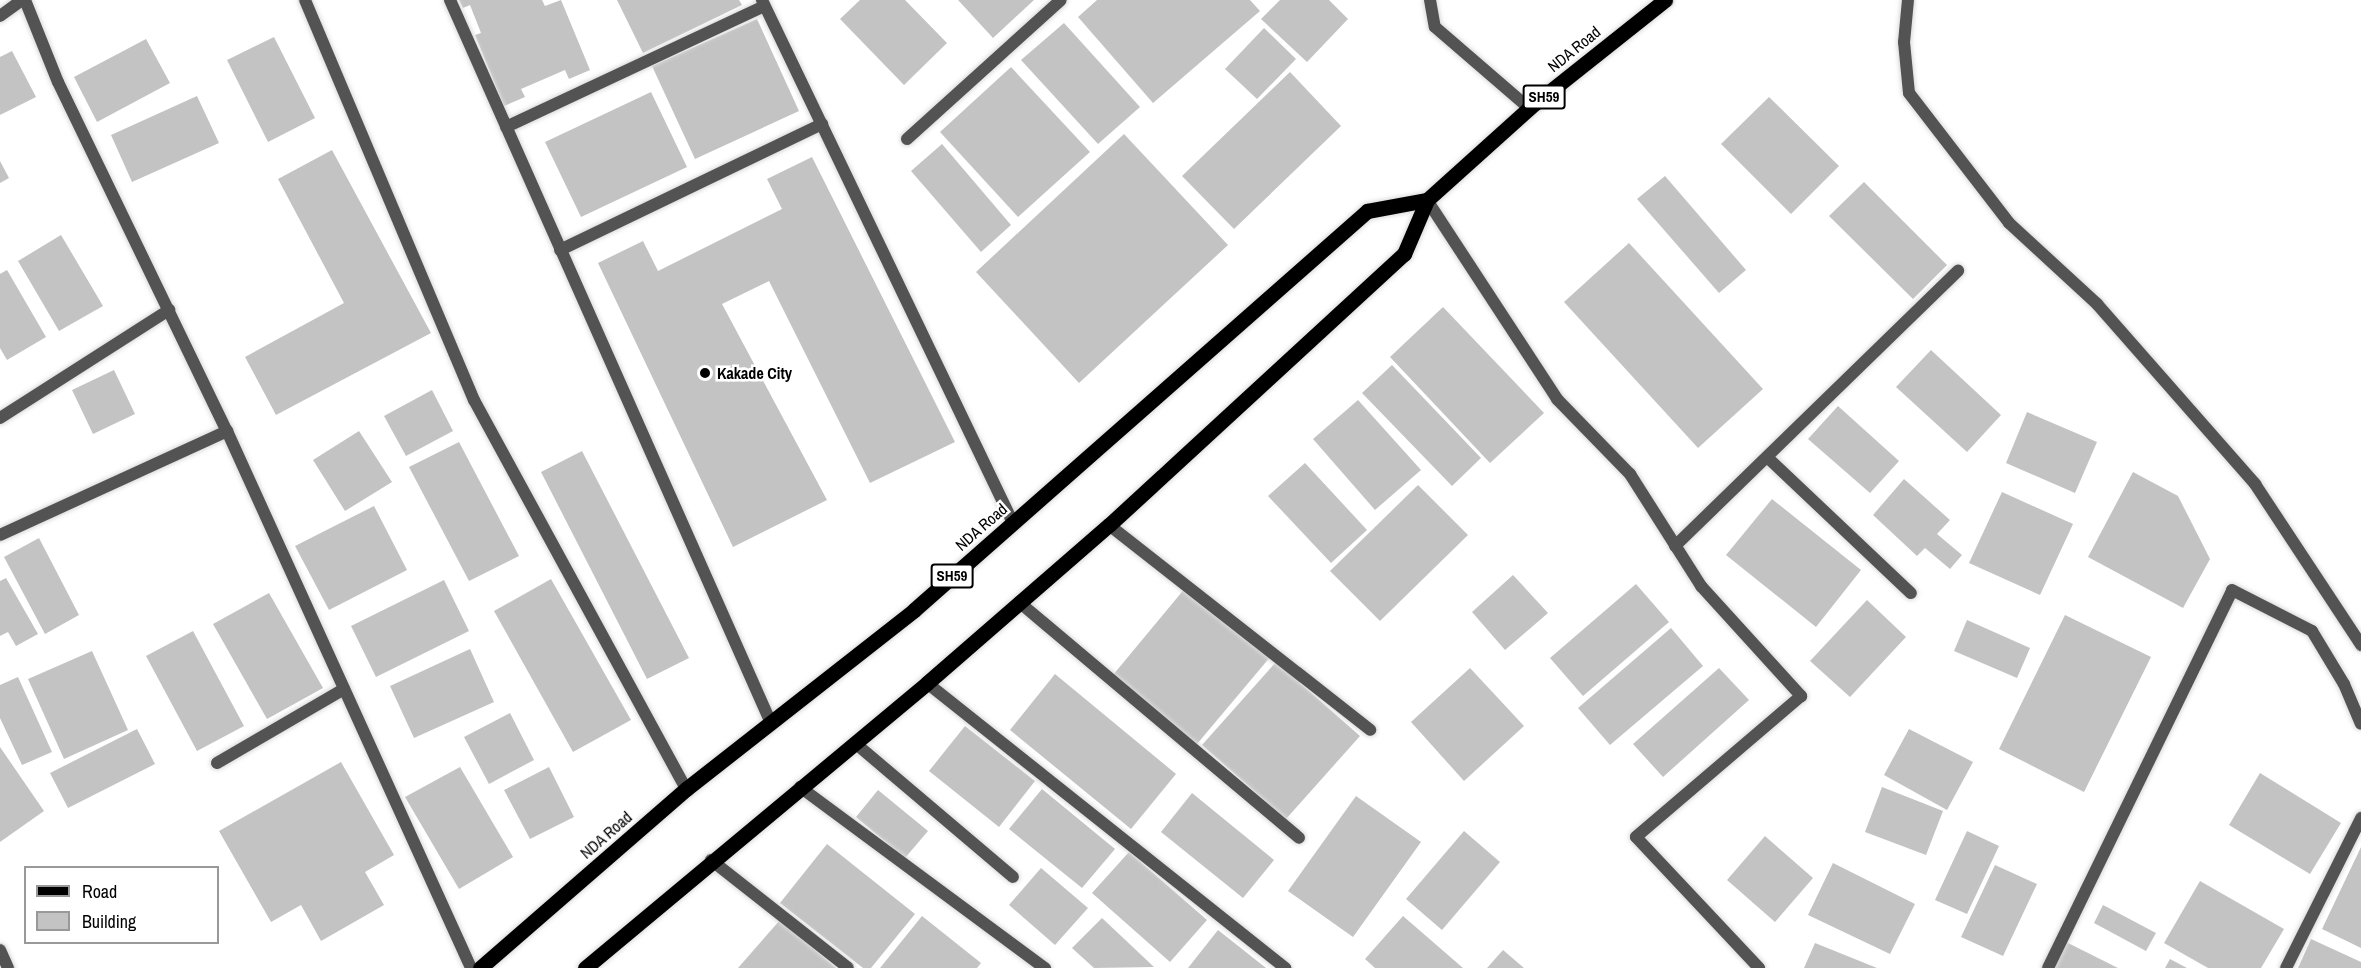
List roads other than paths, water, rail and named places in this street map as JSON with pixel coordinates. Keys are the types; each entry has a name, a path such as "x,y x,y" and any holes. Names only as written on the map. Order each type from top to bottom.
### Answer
{"main road":[{"name":"NDA Road","path":"585,968 711,860 927,683 1109,525 1404,254 1427,200 1529,108 1665,0"},
{"name":"NDA Road","path":"480,968 686,789 914,610 1367,211 1427,200"}],"street":[{"path":"0,16 23,0 58,82 227,431 471,968"},
{"path":"305,0 474,400 686,789"},
{"path":"450,0 771,723"},
{"path":"907,139 1061,0"},
{"path":"1430,0 1435,27 1529,108"},
{"path":"1908,0 1904,42 1909,93 2009,223 2097,304 2255,484 2361,645"},
{"path":"506,127 763,3 1013,523"},
{"path":"560,250 822,124"},
{"path":"1427,200 1557,399 1630,474 1701,586 1801,696 1636,837 1760,968"},
{"path":"1675,546 1958,271"},
{"path":"0,418 169,310"},
{"path":"0,536 227,431"},
{"path":"1767,457 1911,593"},
{"path":"1109,525 1370,730"},
{"path":"2048,968 2232,590 2312,631 2344,684 2361,724"},
{"path":"1019,602 1299,838"},
{"path":"927,683 1285,968"},
{"path":"217,763 344,689"},
{"path":"855,742 1013,877"},
{"path":"800,787 1045,968"},
{"path":"2286,968 2361,818"},
{"path":"711,860 848,968"},
{"path":"0,950 8,968"}],"place":[{"name":"Kakade City","path":"705,373"}]}
